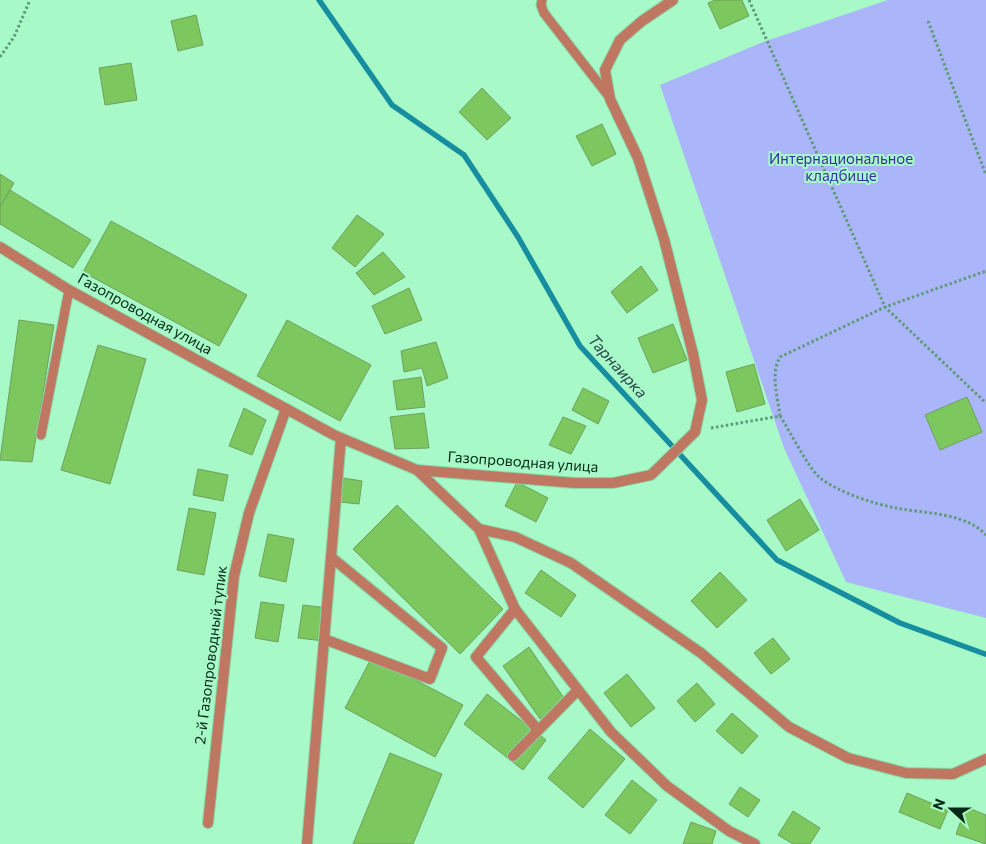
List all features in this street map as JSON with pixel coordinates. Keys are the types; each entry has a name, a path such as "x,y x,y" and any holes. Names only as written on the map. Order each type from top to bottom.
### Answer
{"street":[{"path":"673,0 642,21 620,40 605,70 610,99 638,158 664,240 693,354 702,400 695,432"},
{"name":"Газопроводная улица","path":"0,247 69,290 286,409 341,438 417,470 575,483 613,483 651,474 695,432"},
{"name":"2-й Газопроводный тупик","path":"208,823 234,576 249,514 286,409"},
{"path":"307,844 341,438"},
{"path":"417,470 480,529 515,609 611,732 667,786 729,831 755,844"},
{"path":"480,529 515,537 571,563 701,653 789,727 848,758 906,773 952,774 986,759"},
{"path":"324,639 430,679 442,648 331,557"},
{"path":"515,609 476,657 538,730"},
{"path":"513,756 578,690"}],"lane":[{"path":"542,0 541,5 544,13 610,99"},
{"path":"41,435 69,290"}],"path":[{"path":"0,57 14,36 30,0"},
{"path":"750,0 886,307 986,403"},
{"path":"928,21 986,175"},
{"path":"986,271 886,307 780,357 776,364 775,373 780,416 818,476 838,489 894,508 957,518 981,530 986,535"},
{"path":"695,432 780,416"}],"green space":[{"name":"Интернациональное кладбище","path":"888,0 986,0 986,618 846,582 784,448 660,85 763,42"}],"building":[{"path":"715,0 742,0 749,16 720,29 708,3"},
{"path":"196,15 203,45 178,51 171,21"},
{"path":"131,63 137,100 105,105 99,68"},
{"path":"482,88 511,118 487,140 459,112"},
{"path":"602,124 616,154 592,166 576,136"},
{"path":"0,174 14,183 0,207"},
{"path":"10,190 91,240 73,268 0,224 0,207"},
{"path":"357,215 384,234 355,267 332,248"},
{"path":"111,221 247,295 219,346 83,272"},
{"path":"383,252 405,277 374,295 356,273"},
{"path":"641,266 658,290 627,313 611,292"},
{"path":"409,288 422,320 385,334 372,306"},
{"path":"19,320 54,325 32,462 0,460"},
{"path":"287,320 371,365 340,421 257,376"},
{"path":"673,324 687,360 653,373 638,338"},
{"path":"436,342 448,378 427,386 422,368 404,372 401,351"},
{"path":"98,345 146,359 110,484 61,470"},
{"path":"754,364 765,404 737,412 726,372"},
{"path":"421,377 425,407 397,410 393,381"},
{"path":"583,388 609,401 598,424 572,410"},
{"path":"967,397 982,432 940,450 925,415"},
{"path":"244,408 266,420 252,455 229,446"},
{"path":"424,413 429,448 395,449 390,417"},
{"path":"563,417 586,426 571,454 549,445"},
{"path":"198,469 228,475 223,501 193,495"},
{"path":"343,478 362,481 359,504 340,502"},
{"path":"517,482 548,498 536,522 505,506"},
{"path":"800,499 819,530 786,551 767,520"},
{"path":"397,505 503,609 460,654 353,549"},
{"path":"189,508 216,513 204,575 177,570"},
{"path":"268,534 294,539 286,582 259,576"},
{"path":"541,570 576,595 561,617 525,593"},
{"path":"720,572 747,600 717,628 691,601"},
{"path":"261,602 284,605 278,642 255,638"},
{"path":"303,605 328,608 324,641 298,638"},
{"path":"773,638 790,659 771,674 754,653"},
{"path":"529,647 566,701 540,719 503,666"},
{"path":"372,657 463,705 435,757 345,708"},
{"path":"627,674 655,708 631,727 604,693"},
{"path":"697,683 715,704 695,722 677,701"},
{"path":"487,694 546,740 523,770 464,724"},
{"path":"732,713 758,736 742,754 716,731"},
{"path":"590,729 625,759 583,808 548,778"},
{"path":"390,753 442,774 413,844 353,844"},
{"path":"632,780 657,800 630,834 605,815"},
{"path":"740,787 760,800 748,817 729,804"},
{"path":"907,793 948,810 940,829 899,812"},
{"path":"966,807 986,815 986,844 956,834"},
{"path":"793,811 820,828 810,844 793,844 778,835"},
{"path":"691,822 716,831 712,844 683,844"}],"waterway":[{"name":"Тарнаирка","path":"319,0 392,105 464,155 518,237 580,346 777,560 900,623 985,654"}]}
